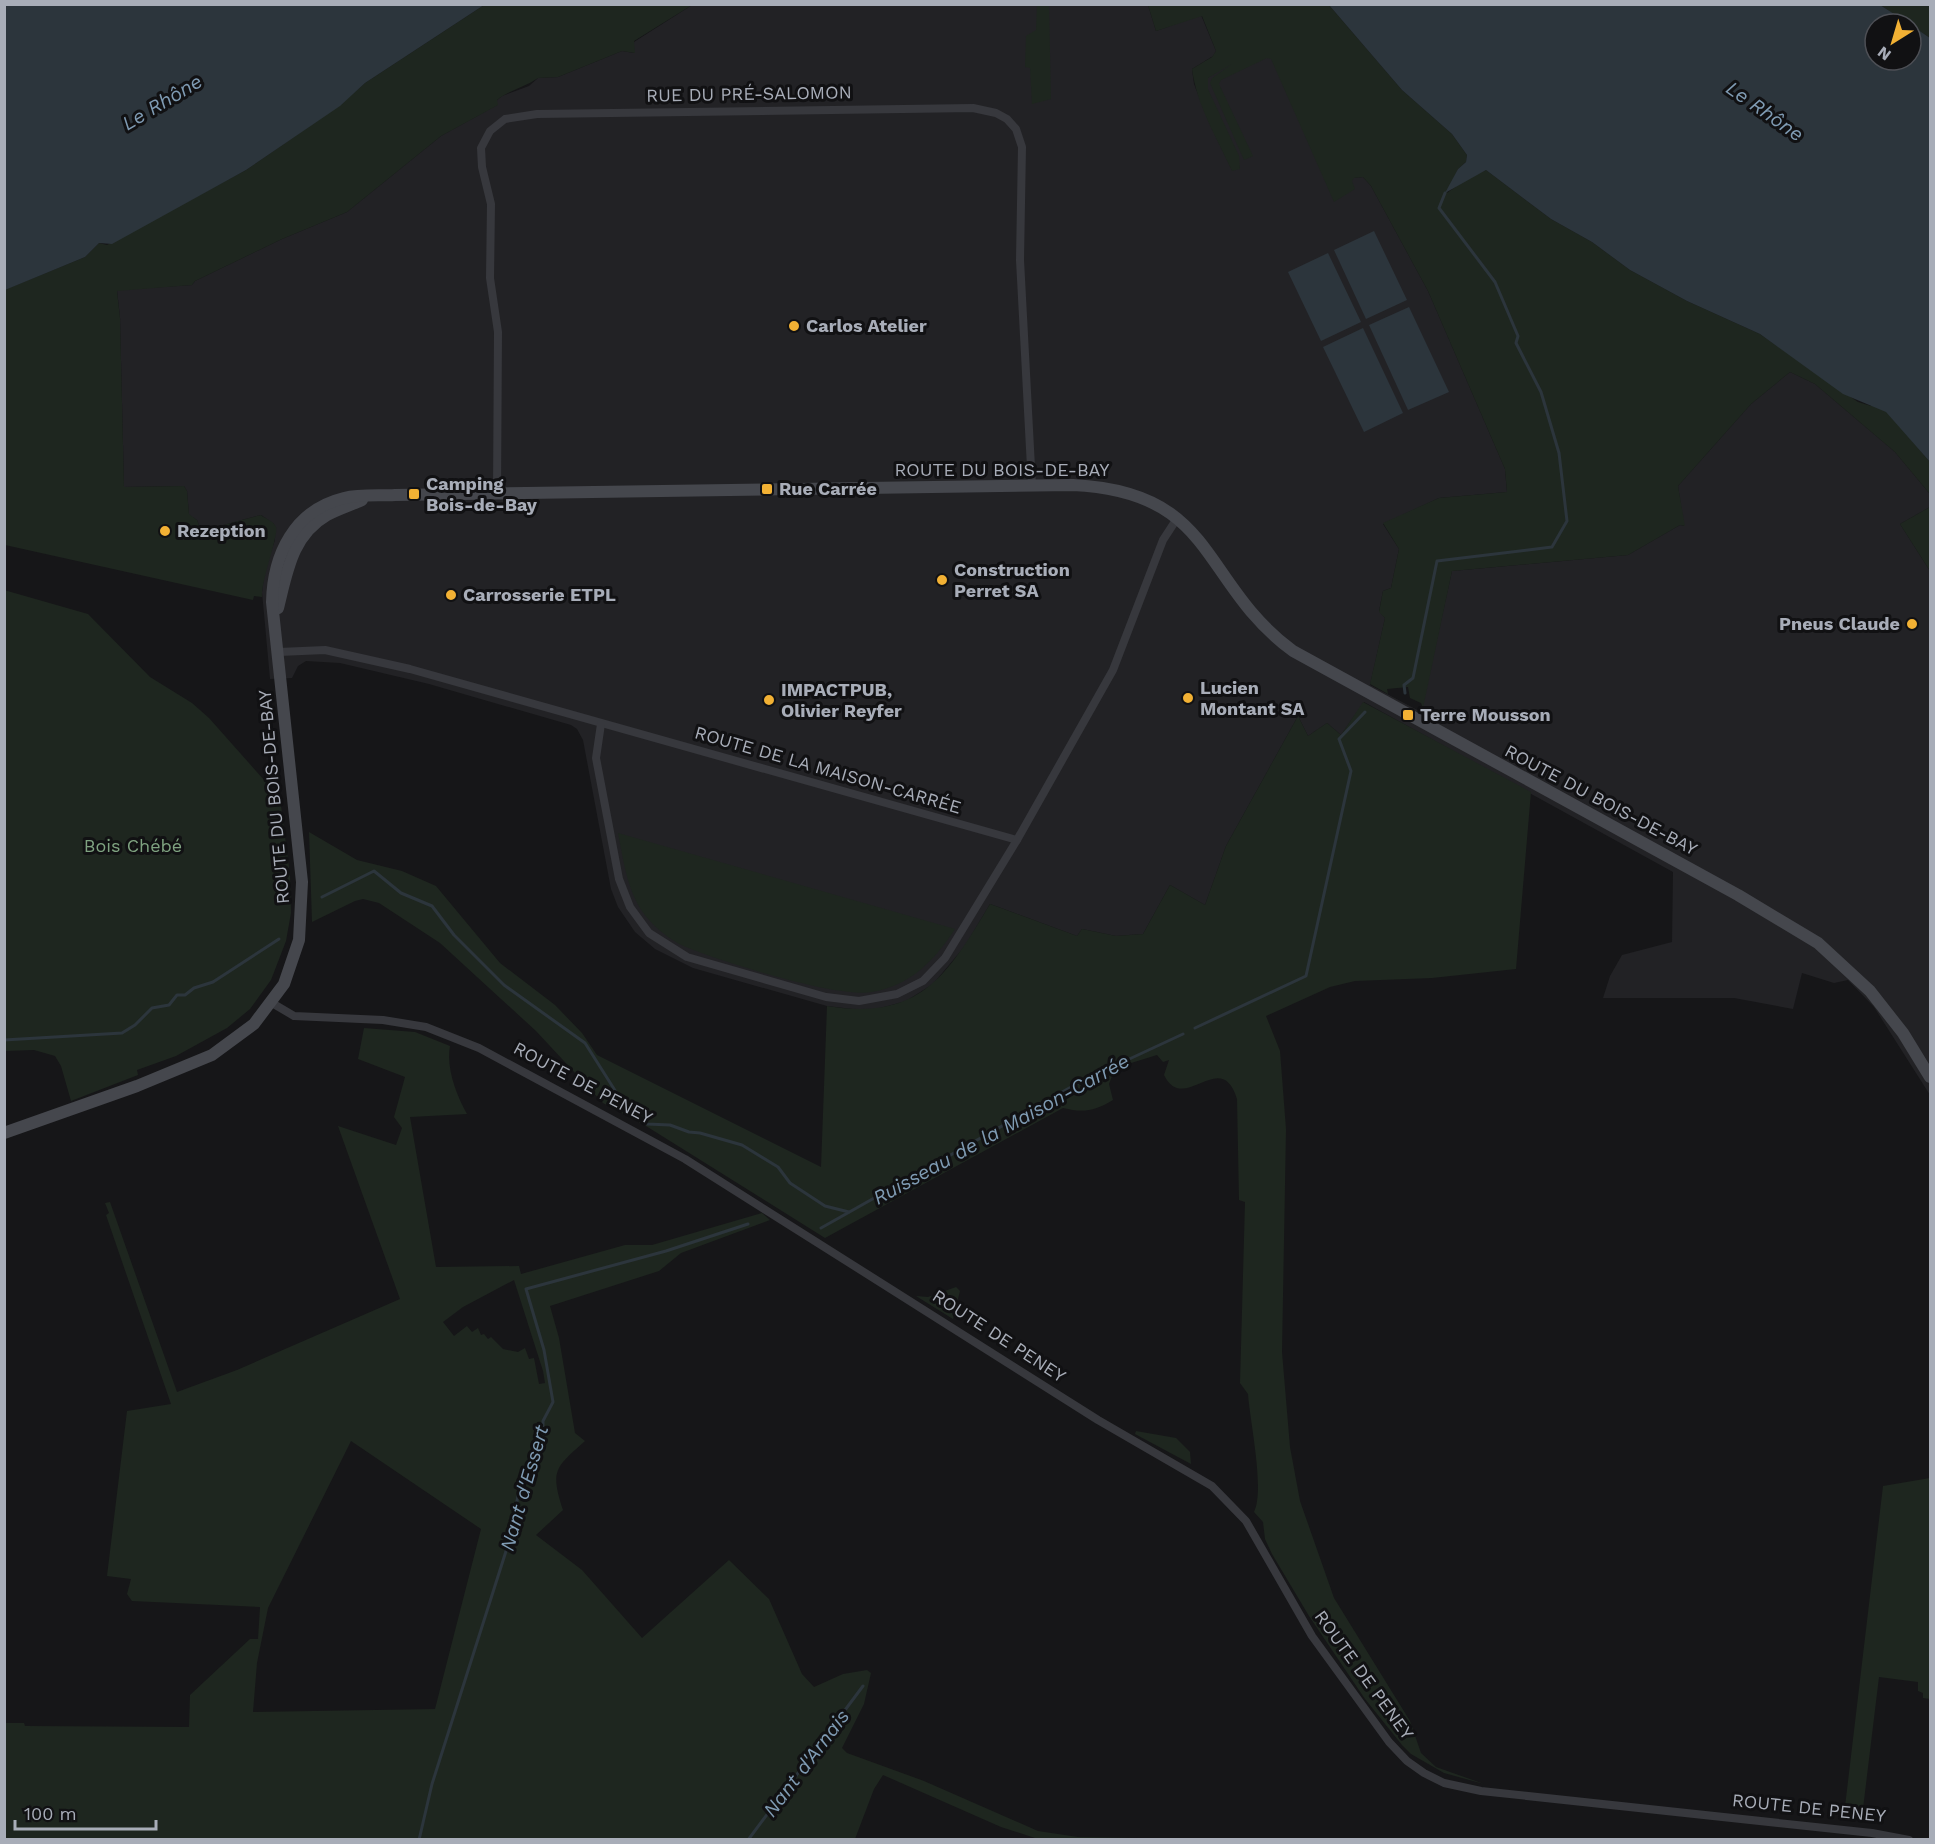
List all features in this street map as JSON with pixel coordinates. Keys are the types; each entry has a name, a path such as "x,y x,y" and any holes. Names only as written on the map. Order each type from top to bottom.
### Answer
{"main road":[{"name":"ROUTE DU BOIS-DE-BAY","path":"272,1003 284,984 297,950 303,907 276,618 272,602 276,566 283,547 309,515 325,505 354,496 1073,485 1117,489 1146,498 1178,518 1202,542 1252,612 1278,640 1293,651 1738,895 1818,943 1876,998 1903,1033 1930,1077"},
{"path":"4,1133 199,1061 245,1033 272,1003"}],"street":[{"name":"RUE DU PRÉ-SALOMON","path":"497,493 498,332 490,278 490,192 481,158 484,140 497,124 517,115 537,114 886,108 983,109 1007,119 1020,137 1022,159 1020,260 1032,486"},
{"path":"601,724 596,758 615,860 625,897 642,925 656,939 687,957 816,994 843,1000 866,1001 897,994 923,981 953,948 1017,840 1113,670 1163,540 1178,518"},
{"name":"ROUTE DE LA MAISON-CARRÉE","path":"279,652 315,649 351,655 1017,840"},
{"name":"ROUTE DE PENEY","path":"272,1003 294,1016 383,1020 426,1027 479,1048 685,1159 1071,1403 1212,1486 1246,1521 1312,1636 1374,1724 1400,1755 1432,1777 1481,1791 1861,1831 1909,1839"}],"shaded area":[{"path":"692,5 1148,5 1156,31 1201,15 1216,51 1213,56 1192,69 1194,84 1232,170 1240,168 1204,86 1213,68 1267,49 1354,178 1363,177 1371,186 1428,291 1505,469 1507,492 1439,498 1383,524 1399,549 1391,588 1383,591 1379,611 1385,618 1370,685 1421,712 1452,571 1628,555 1680,525 1684,526 1678,486 1751,404 1790,372 1815,384 1895,452 1930,494 1930,507 1900,524 1930,571 1930,1095 1874,1007 1848,980 1834,983 1802,973 1793,1009 1734,998 1603,998 1610,976 1622,955 1672,942 1673,872 1364,702 1341,735 1327,723 1308,736 1298,716 1226,846 1205,905 1170,885 1143,934 1116,936 1082,929 1077,936 990,904 965,946 933,984 906,1001 877,1009 861,1010 827,1006 693,968 655,949 635,932 618,907 611,889 583,740 577,729 571,725 429,684 340,663 306,661 298,666 292,678 270,679 262,592 265,569 275,540 274,524 261,515 201,531 197,520 189,515 187,491 184,486 124,487 120,318 117,290 192,285 195,281 282,239 347,212 441,136 497,105 496,101 502,96 529,86 538,78 558,77 622,51 634,53 634,42"}],"green space":[{"path":"484,5 692,5 634,41 635,53 622,51 558,77 538,78 497,100 498,105 441,136 347,212 282,239 195,281 192,285 117,291 120,318 124,487 184,486 187,491 189,514 197,520 201,531 261,515 273,523 276,527 275,539 262,597 254,596 253,600 5,545 4,290 85,257 99,243 107,245 246,170 340,105 365,83"},
{"path":"1037,5 1049,5 1051,99 1032,104 1030,68 1025,67 1026,36 1036,30"},
{"path":"1148,5 1329,5 1402,90 1452,134 1467,155 1466,162 1458,169 1447,193 1466,179 1486,170 1551,219 1592,242 1630,270 1687,301 1760,334 1858,402 1871,406 1874,397 1930,462 1930,494 1895,452 1815,384 1790,372 1751,404 1678,486 1685,526 1680,525 1628,555 1452,571 1423,708 1421,703 1410,698 1408,687 1387,689 1388,694 1370,684 1385,618 1379,612 1383,591 1391,588 1399,549 1383,523 1439,498 1507,492 1505,469 1428,291 1371,186 1363,177 1354,178 1352,181 1355,189 1334,202 1271,59 1267,58 1221,80 1219,84 1253,156 1244,160 1210,83 1212,78 1232,64 1208,78 1208,89 1239,156 1240,169 1232,171 1208,122 1198,96 1192,69 1212,57 1216,51 1202,16 1156,31"},
{"path":"1880,5 1930,5 1930,38 1923,33 1923,12 1891,12"},
{"path":"1930,507 1930,571 1900,524"},
{"name":"Bois Chébé","path":"4,590 88,614 150,677 192,703 209,718 280,798 290,875 291,913 286,941 271,980 250,1009 227,1028 176,1056 137,1070 138,1075 71,1101 61,1066 55,1056 34,1050 5,1051"},
{"path":"1363,702 1531,792 1516,969 1432,978 1355,981 1330,987 1266,1016 1280,1051 1286,1129 1282,1352 1290,1447 1300,1501 1334,1598 1410,1721 1421,1753 1436,1767 1484,1784 1444,1773 1411,1754 1402,1745 1365,1699 1309,1616 1272,1554 1265,1539 1263,1522 1254,1512 1258,1488 1256,1455 1248,1394 1240,1383 1245,1202 1239,1200 1237,1099 1230,1084 1222,1079 1212,1079 1182,1089 1172,1086 1164,1075 1169,1060 1163,1062 1157,1055 1115,1068 1109,1084 1113,1100 1089,1110 1063,1108 825,1238 646,1126 603,1103 536,1031 440,943 379,903 363,899 355,901 312,922 309,832 357,860 402,871 436,886 500,963 555,1005 582,1033 597,1055 821,1167 827,1006 859,1009 886,1007 908,999 927,988 944,972 959,952 990,904 1077,936 1082,929 1116,936 1143,934 1170,885 1205,905 1226,846 1298,716 1308,736 1327,723 1341,735"},
{"path":"618,833 955,929 930,961 910,978 886,989 872,992 834,990 755,970 685,947 669,938 654,925 643,912 632,891"},
{"path":"364,1028 415,1032 450,1046 449,1063 453,1081 467,1114 410,1117 436,1267 519,1266 521,1274 625,1245 652,1245 762,1213 770,1220 681,1253 659,1271 550,1306 559,1338 575,1433 585,1441 561,1464 558,1471 557,1486 563,1510 536,1535 582,1570 642,1638 729,1560 769,1599 802,1674 814,1687 843,1674 867,1670 871,1673 864,1704 842,1748 847,1753 924,1781 1038,1831 1078,1837 1197,1839 1038,1839 1001,1827 883,1775 874,1789 855,1839 5,1839 5,1723 24,1723 25,1726 189,1727 190,1695 250,1639 258,1639 260,1607 132,1601 127,1594 131,1579 107,1576 127,1411 171,1404 106,1215 109,1213 105,1203 110,1202 177,1392 237,1370 400,1299 338,1126 396,1145 402,1128 394,1117 405,1077 358,1059","holes":["514,1280 543,1371 545,1383 539,1384 534,1358 529,1359 525,1348 518,1352 503,1349 491,1337 488,1339 484,1334 481,1335 478,1328 472,1332 467,1326 454,1336 443,1322 463,1307","351,1441 481,1529 435,1709 253,1712 257,1663 268,1608"]},
{"path":"956,1287 960,1291 953,1319 916,1296 928,1297"},
{"path":"1136,1431 1176,1438 1190,1452 1191,1464 1135,1434"},
{"path":"1930,1478 1930,1699 1923,1698 1923,1693 1918,1691 1918,1682 1879,1677 1862,1817 1844,1815 1883,1486"}],"water":[{"name":"Le Rhône","path":"4,5 484,5 365,83 340,106 246,170 112,244 99,243 85,257 5,290"},
{"name":"Le Rhône","path":"1329,5 1880,5 1891,12 1863,12 1863,72 1923,72 1923,33 1930,38 1930,462 1886,412 1843,394 1760,334 1687,301 1630,270 1592,242 1551,219 1486,170 1445,193 1458,169 1466,162 1467,155 1452,134 1402,90"},
{"path":"1374,231 1407,300 1366,319 1334,250"},
{"path":"1328,253 1361,322 1321,341 1288,272"},
{"path":"1409,307 1449,392 1408,410 1369,325"},
{"path":"1363,328 1403,413 1364,432 1323,347"}],"waterway":[{"name":"Ruisseau de la Maison-Carrée","path":"1405,693 1404,685 1413,678 1437,561 1552,547 1567,521 1559,453 1541,392 1516,343 1518,336 1495,282 1439,208 1445,193"},
{"name":"Ruisseau de la Maison-Carrée","path":"1195,1028 1306,976 1351,771 1339,739 1365,712"},
{"path":"322,897 374,871 401,893 432,906 454,935 504,985 585,1043 628,1111 647,1124 670,1125 742,1145 778,1167 790,1183 825,1206 849,1212"},
{"path":"4,1040 122,1033 135,1025 152,1008 169,1005 177,995 185,995 194,988 213,982 279,939"},
{"name":"Ruisseau de la Maison-Carrée","path":"821,1228 1080,1082 1183,1034"},
{"name":"Nant d'Essert","path":"419,1840 432,1784 507,1548 521,1482 535,1457 543,1432 543,1421 553,1402 544,1350 526,1289 666,1251 748,1224"},
{"name":"Nant d'Arnais","path":"748,1840 863,1686"}],"place":[{"name":"Carlos Atelier","path":"794,326"},
{"name":"Rue Carrée","path":"767,489"},
{"name":"Camping Bois-de-Bay","path":"414,494"},
{"name":"Rezeption","path":"165,531"},
{"name":"Construction Perret SA","path":"942,580"},
{"name":"Carrosserie ETPL","path":"451,595"},
{"name":"Pneus Claude","path":"1912,624"},
{"name":"Lucien Montant SA","path":"1188,698"},
{"name":"IMPACTPUB, Olivier Reyfer","path":"769,700"},
{"name":"Terre Mousson","path":"1408,715"}]}
